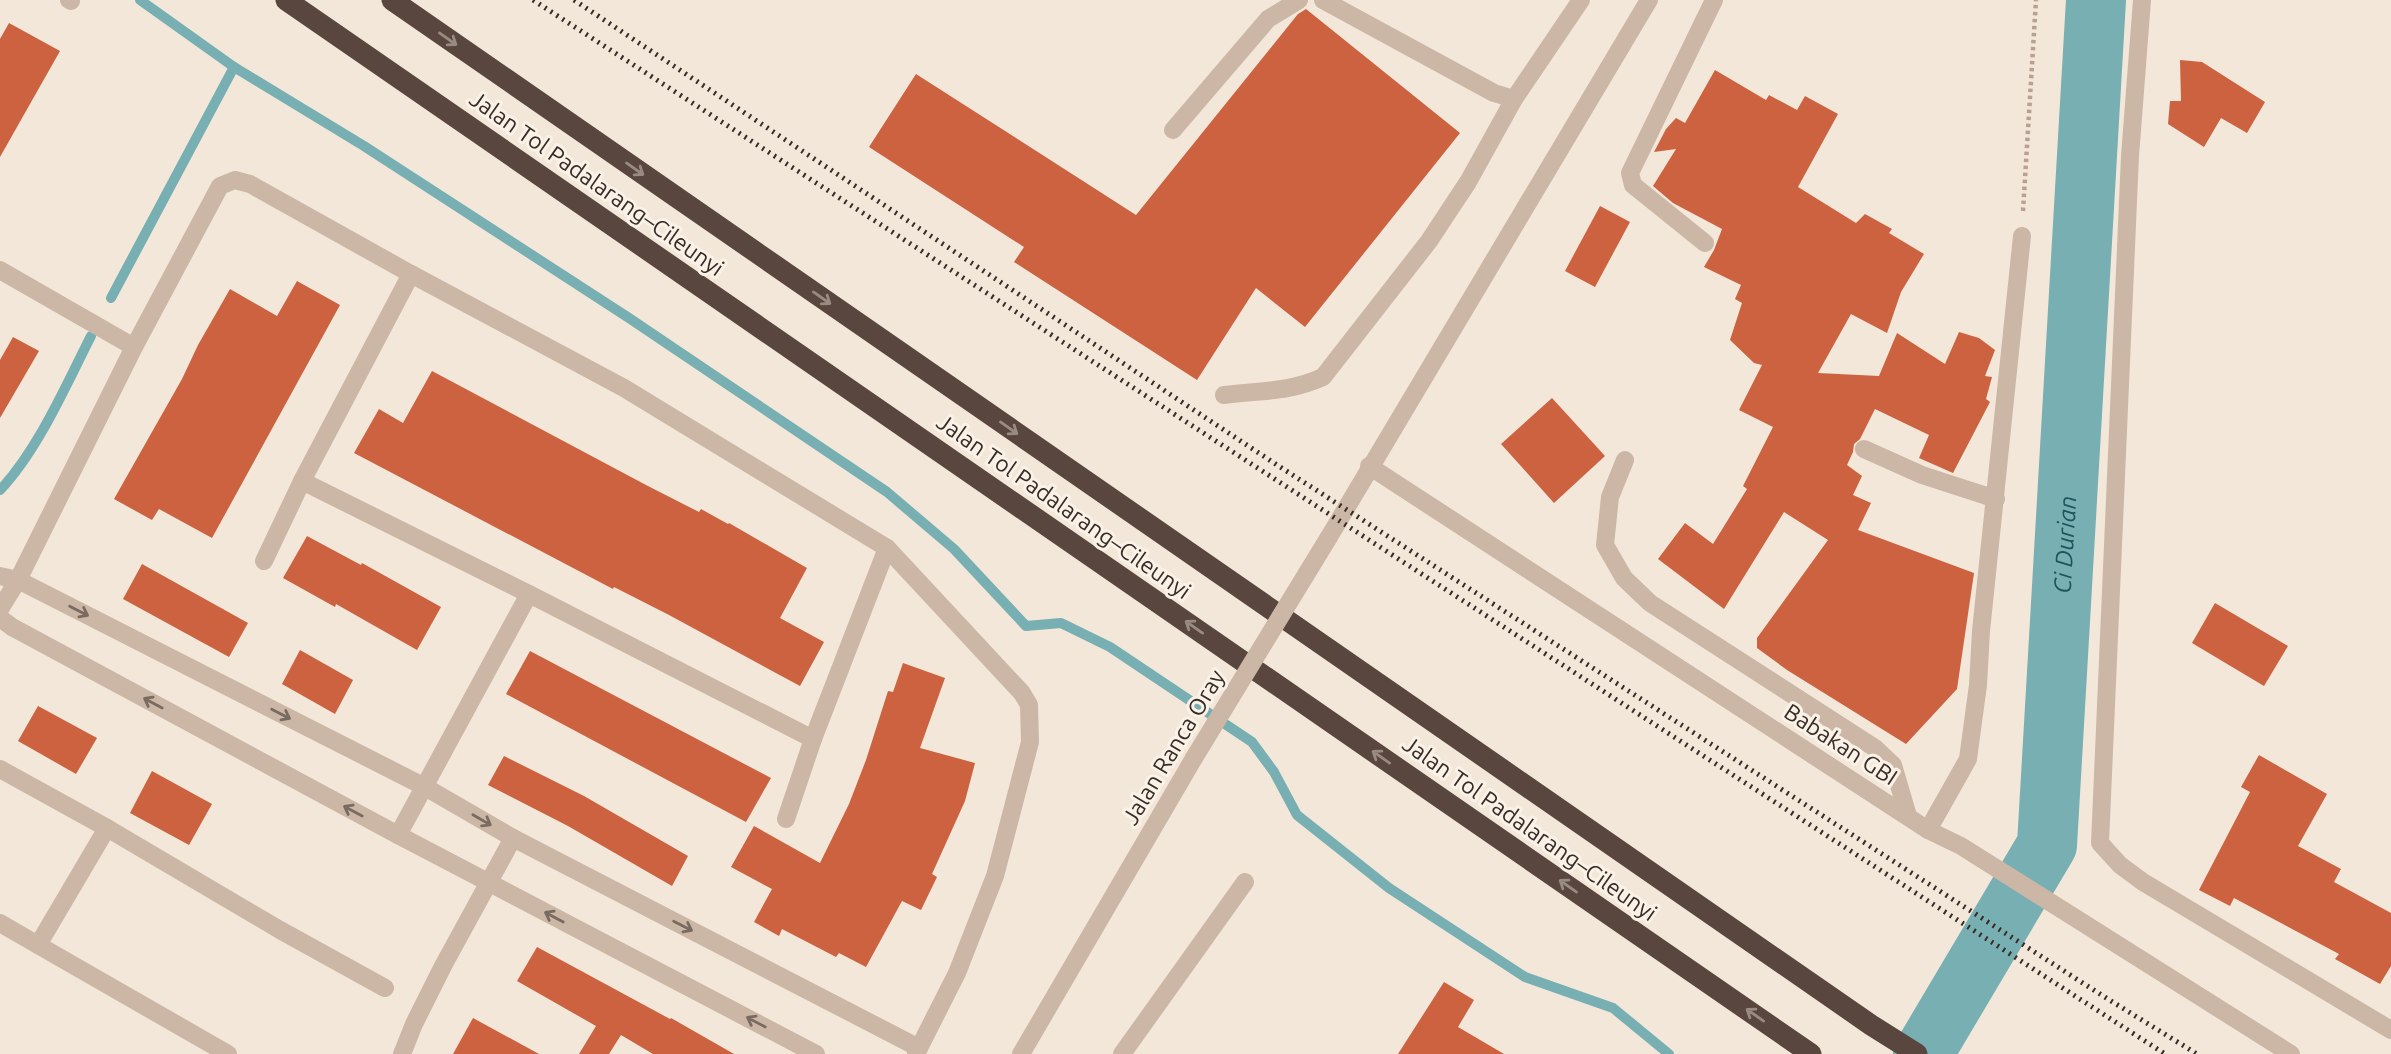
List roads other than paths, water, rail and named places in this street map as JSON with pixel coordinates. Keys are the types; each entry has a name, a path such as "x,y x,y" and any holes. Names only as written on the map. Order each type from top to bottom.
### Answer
{"highway":[{"name":"Jalan Tol Padalarang–Cileunyi","path":"286,0 1811,1054"},
{"name":"Jalan Tol Padalarang–Cileunyi","path":"392,0 1871,1025 1917,1054"}],"street":[{"path":"1173,130 1268,19 1299,0"},
{"path":"1323,0 1494,93 1514,99"},
{"path":"1224,395 1255,391 1279,392 1323,377 1429,241 1468,182 1514,99 1581,0"},
{"name":"Jalan Ranca Oray","path":"1021,1054 1194,758 1516,226 1649,0"},
{"path":"1705,243 1633,185 1630,173 1714,0"},
{"path":"2142,0 2130,156 2100,843 2120,865 2143,881 2391,1030"},
{"path":"0,609 9,578 220,186 235,180 250,184 624,388 887,548 1022,693 1029,705 1030,742 995,876 957,972 918,1051 513,838 425,787 9,578"},
{"path":"1928,830 1968,759 1978,685 2022,236"},
{"path":"0,270 134,346"},
{"path":"264,561 302,481 411,274"},
{"path":"1864,449 1922,475 1996,499"},
{"path":"1625,460 1610,497 1605,545 1624,578 1650,603 1875,748 1893,765 1908,816"},
{"name":"Babakan GBI","path":"1369,466 1928,830 1961,846 2291,1054"},
{"path":"302,481 813,739"},
{"path":"786,819 813,739 887,548"},
{"path":"398,835 529,594"},
{"path":"0,618 12,627 398,835 816,1054"},
{"path":"0,769 385,988"},
{"path":"38,945 107,828"},
{"path":"402,1054 443,966 513,838"},
{"path":"1122,1054 1245,882"},
{"path":"0,923 228,1054"}],"waterway":[{"path":"140,0 234,67 364,146 629,318 887,492 954,549 1026,626 1061,623 1110,647 1252,742 1274,772 1297,815 1389,888 1525,977 1613,1008 1669,1054"},
{"name":"Ci Durian","path":"1923,1054 2047,845 2096,0"},
{"path":"111,298 234,67"},
{"path":"0,490 39,437 91,336"}],"railway":[{"path":"533,0 2165,1054"},
{"path":"574,0 1274,463 2197,1054"}]}
